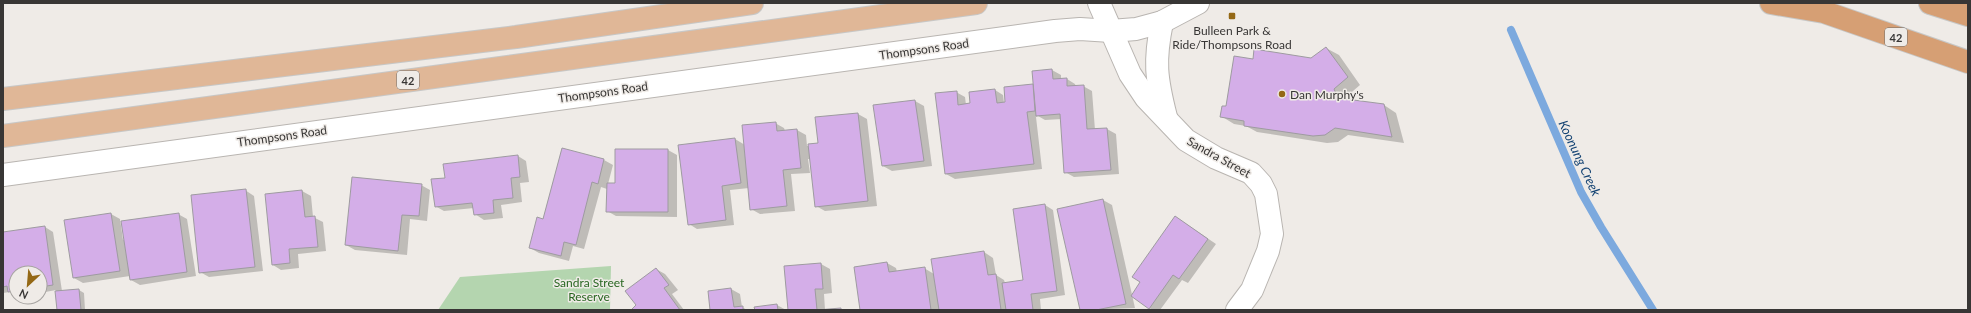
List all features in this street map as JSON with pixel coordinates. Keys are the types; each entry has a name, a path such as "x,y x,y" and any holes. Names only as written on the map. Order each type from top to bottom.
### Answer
{"highway":[{"name":"42","path":"1771,3 1824,12 1968,62"},
{"path":"1930,3 1968,15"}],"main road":[{"path":"3,99 516,37 752,3"},
{"name":"42","path":"3,136 976,3"}],"street":[{"name":"Sandra Street","path":"1099,3 1130,74 1146,98 1166,118 1175,130 1198,148 1251,173 1266,194 1272,234 1268,251 1252,290 1237,310"},
{"name":"Thompsons Road","path":"3,175 1048,32 1080,29 1111,31 1136,29 1162,22 1198,3"},
{"name":"Sandra Street","path":"1162,22 1156,53 1157,82 1166,118"}],"green space":[{"name":"Sandra Street Reserve","path":"611,266 610,310 438,310 460,277"}],"building":[{"name":"Dan Murphy's","path":"1326,47 1348,77 1334,89 1338,98 1384,104 1392,137 1335,128 1325,135 1313,136 1244,126 1244,121 1220,117 1222,106 1226,106 1234,56 1253,59 1254,49 1311,58"},
{"path":"1052,69 1053,79 1067,78 1067,86 1084,85 1087,129 1107,128 1111,170 1064,173 1060,114 1036,116 1032,71"},
{"path":"1033,84 1035,111 1027,112 1034,164 945,174 935,93 957,91 958,105 970,103 969,92 995,89 997,103 1005,102 1004,87"},
{"path":"915,100 924,161 882,166 873,105"},
{"path":"858,113 868,201 815,207 808,144 818,143 815,117"},
{"path":"776,122 777,131 797,129 801,168 783,170 787,206 750,210 742,125"},
{"path":"735,138 741,183 722,186 726,220 688,225 678,145"},
{"path":"562,148 604,159 598,184 592,182 576,245 564,242 561,256 529,248 537,217 543,219"},
{"path":"615,149 668,149 668,212 606,212 607,183 615,183"},
{"path":"518,155 520,177 511,178 513,198 493,200 494,213 474,215 472,203 435,207 431,179 445,178 443,164"},
{"path":"352,177 422,184 419,216 402,215 398,251 345,245"},
{"path":"246,189 255,267 199,273 191,195"},
{"path":"302,190 305,217 315,216 318,247 289,249 290,263 272,265 265,194"},
{"path":"1103,199 1126,304 1096,310 1080,310 1057,209"},
{"path":"1045,204 1057,291 1031,294 1033,310 1006,310 1002,283 1023,280 1013,209"},
{"path":"111,213 120,271 73,278 64,220"},
{"path":"179,213 187,272 130,280 121,221"},
{"path":"1175,216 1208,239 1179,279 1173,275 1149,309 1131,296 1140,282 1132,277"},
{"path":"45,226 53,285 48,286 48,265 8,265 8,292 7,286 3,287 3,232"},
{"path":"984,251 988,275 996,274 1001,310 939,310 931,259"},
{"path":"887,262 889,272 925,267 931,310 860,310 854,267"},
{"path":"821,263 823,289 815,289 817,310 788,310 784,266"},
{"path":"656,268 669,285 664,288 680,310 631,310 636,305 625,291"},
{"path":"731,288 734,307 743,306 743,310 710,310 708,291"},
{"path":"79,289 81,310 57,310 55,291"},
{"path":"777,304 778,310 755,310 754,307"},
{"path":"841,308 841,310 817,310"}],"waterway":[{"name":"Koonung Creek","path":"1511,30 1581,192 1653,310"}],"place":[{"name":"Bulleen Park & Ride/Thompsons Road","path":"1232,16"},
{"name":"Dan Murphy's","path":"1282,94"}]}
